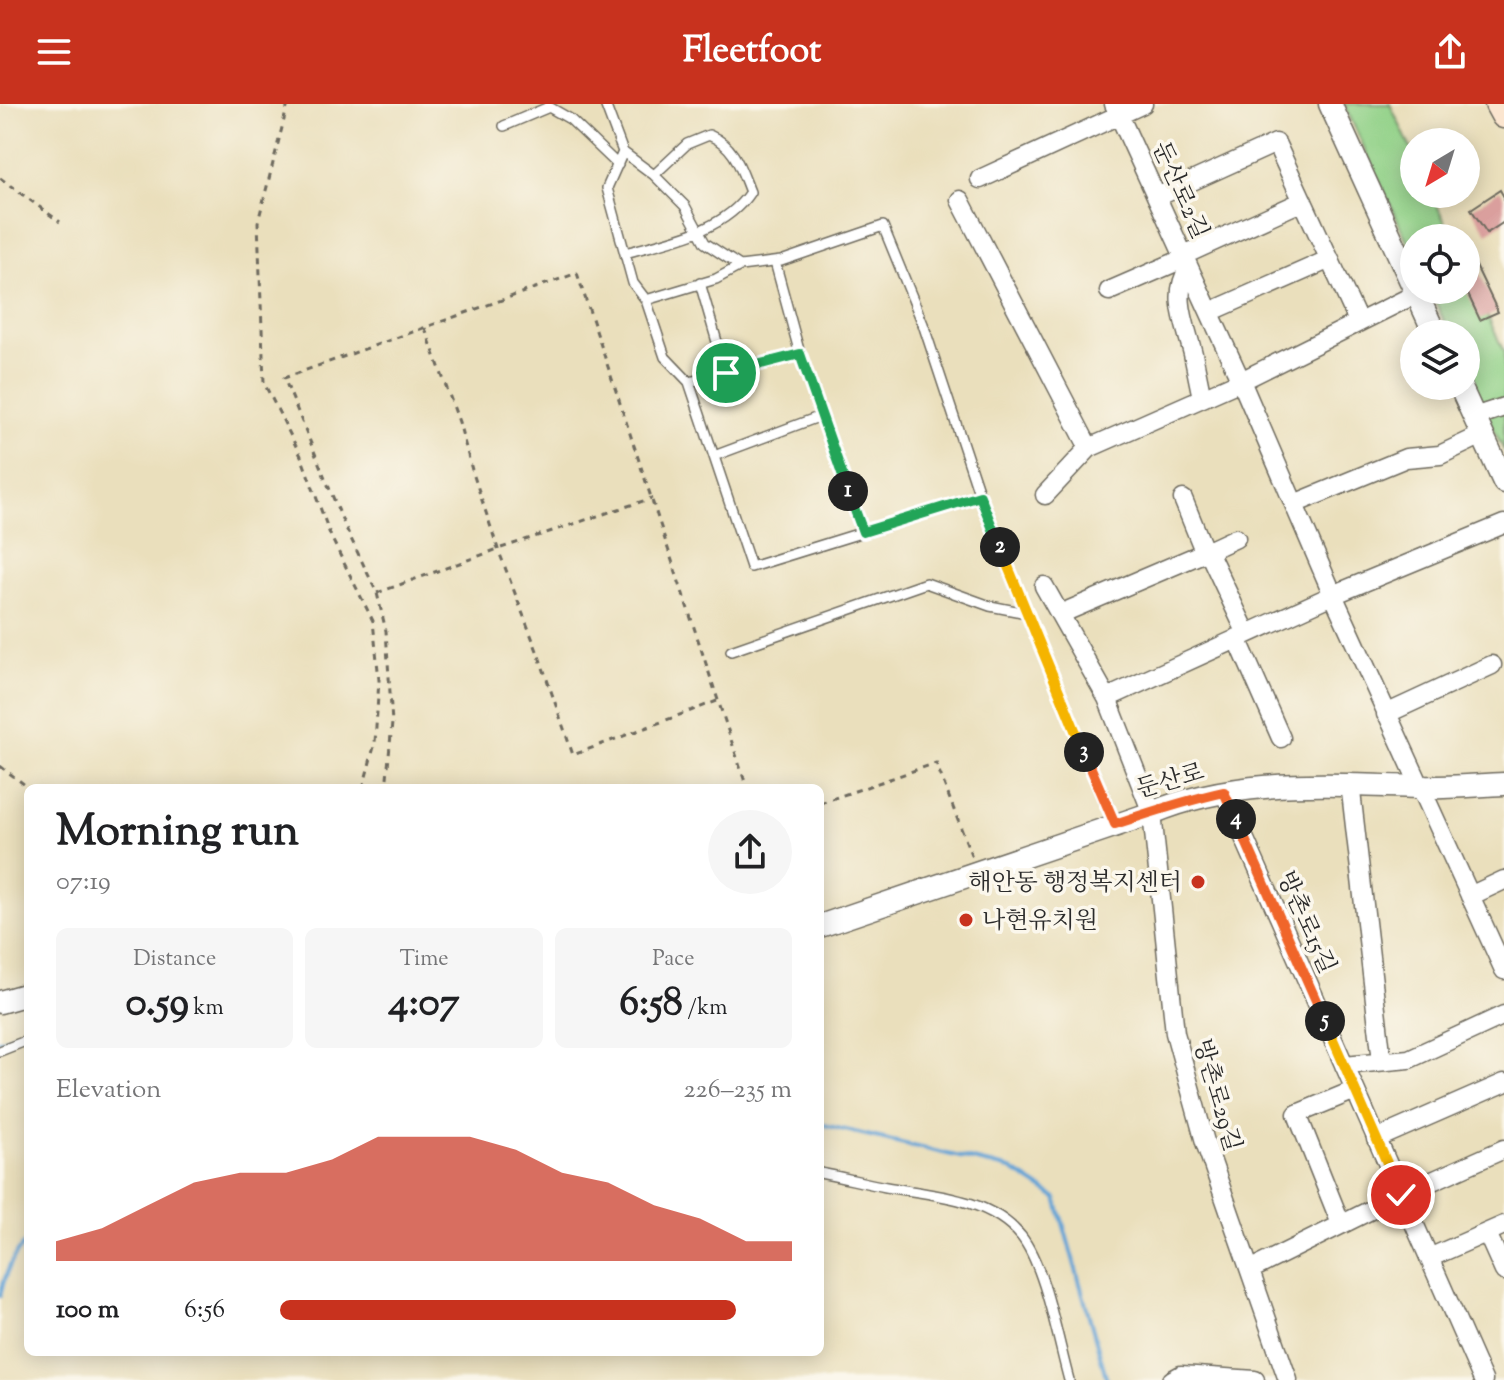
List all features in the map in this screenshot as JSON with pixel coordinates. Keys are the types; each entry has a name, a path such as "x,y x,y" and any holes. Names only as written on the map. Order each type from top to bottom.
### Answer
{"main road":[{"path":"1498,104 1504,115"}],"street":[{"path":"980,179 1117,110 1143,104"},
{"path":"1330,104 1400,258"},
{"name":"둔산로2길","path":"1117,110 1241,381 1386,714 1470,896 1500,949 1504,970"},
{"path":"1157,197 1276,143 1358,321"},
{"path":"960,200 1089,448"},
{"path":"1109,291 1186,260 1303,201"},
{"path":"1210,312 1330,259"},
{"path":"1186,260 1181,280 1181,319 1192,350 1202,398"},
{"path":"1045,495 1089,448 1241,381 1400,299"},
{"path":"1466,400 1504,482"},
{"path":"1294,504 1406,458 1440,455 1504,407"},
{"path":"1183,499 1242,636 1281,738"},
{"path":"1044,586 1107,698 1333,595 1504,524"},
{"path":"1060,614 1236,538"},
{"path":"1386,714 1492,665"},
{"name":"방촌로29길","path":"1107,698 1152,813 1175,1033 1205,1142 1288,1380"},
{"path":"1350,783 1382,1061"},
{"name":"둔산로","path":"824,925 1177,802 1224,792 1350,783 1420,787 1504,784"},
{"name":"방촌로15길","path":"1224,792 1483,1380"},
{"path":"1470,896 1504,880"},
{"path":"0,1002 24,995"},
{"path":"1344,1065 1409,1059 1504,1015"},
{"path":"1376,1139 1504,1083"},
{"path":"1341,1224 1297,1114 1355,1090"},
{"path":"1250,1270 1401,1195 1504,1149"},
{"path":"1429,1258 1496,1229 1504,1271"},
{"path":"1172,1380 1181,1375 1255,1380"}],"lane":[{"path":"605,104 623,152 654,175 685,206 705,243 740,266"},
{"path":"504,126 549,107 570,119 618,165"},
{"path":"625,253 699,232 742,204 750,192 726,142 709,135 687,144 654,175"},
{"path":"623,152 607,188 633,283 646,300 665,357 689,382 751,567 980,496"},
{"path":"646,300 716,279 740,266 775,262 883,226 923,324 980,496 1115,824"},
{"path":"775,262 800,354 863,532"},
{"path":"700,283 726,373"},
{"path":"689,382 800,354"},
{"path":"714,456 821,416"},
{"path":"731,651 926,583 990,606 1027,613"},
{"path":"0,1051 24,1042"},
{"path":"824,1174 951,1198 980,1206 1005,1220 1021,1236 1041,1277 1069,1380"}],"path":[{"path":"288,104 258,222 264,383 301,456 331,537 373,621 379,680 375,743 364,784"},
{"path":"0,178 60,222"},
{"path":"387,778 392,723 386,631 377,593 344,524 284,378 577,273 746,784"},
{"path":"425,328 459,422 498,549 573,755 717,701"},
{"path":"377,593 652,498"},
{"path":"824,802 936,763 977,872"},
{"path":"0,766 24,784"}],"green space":[{"path":"1344,104 1390,104 1401,128 1400,208 1438,208 1446,224 1400,226"},
{"path":"1480,300 1504,352 1504,451 1480,399 1480,320 1444,320 1436,304 1480,304"}],"building":[{"path":"1500,190 1504,197 1504,222 1487,233 1471,209 1480,208 1480,203"},
{"path":"1480,274 1498,312 1480,320 1473,304 1480,304"}],"waterway":[{"path":"0,1041 24,1031"},
{"path":"824,1125 1011,1169 1056,1198 1107,1380"},
{"path":"0,1296 10,1266 24,1245"}],"place":[{"name":"해안동 행정복지센터","path":"1198,882"},
{"name":"나현유치원","path":"966,920"}],"route":[{"path":"726,373 800,354 863,532 980,496 1115,824 1177,802 1224,792 1401,1195"}]}
